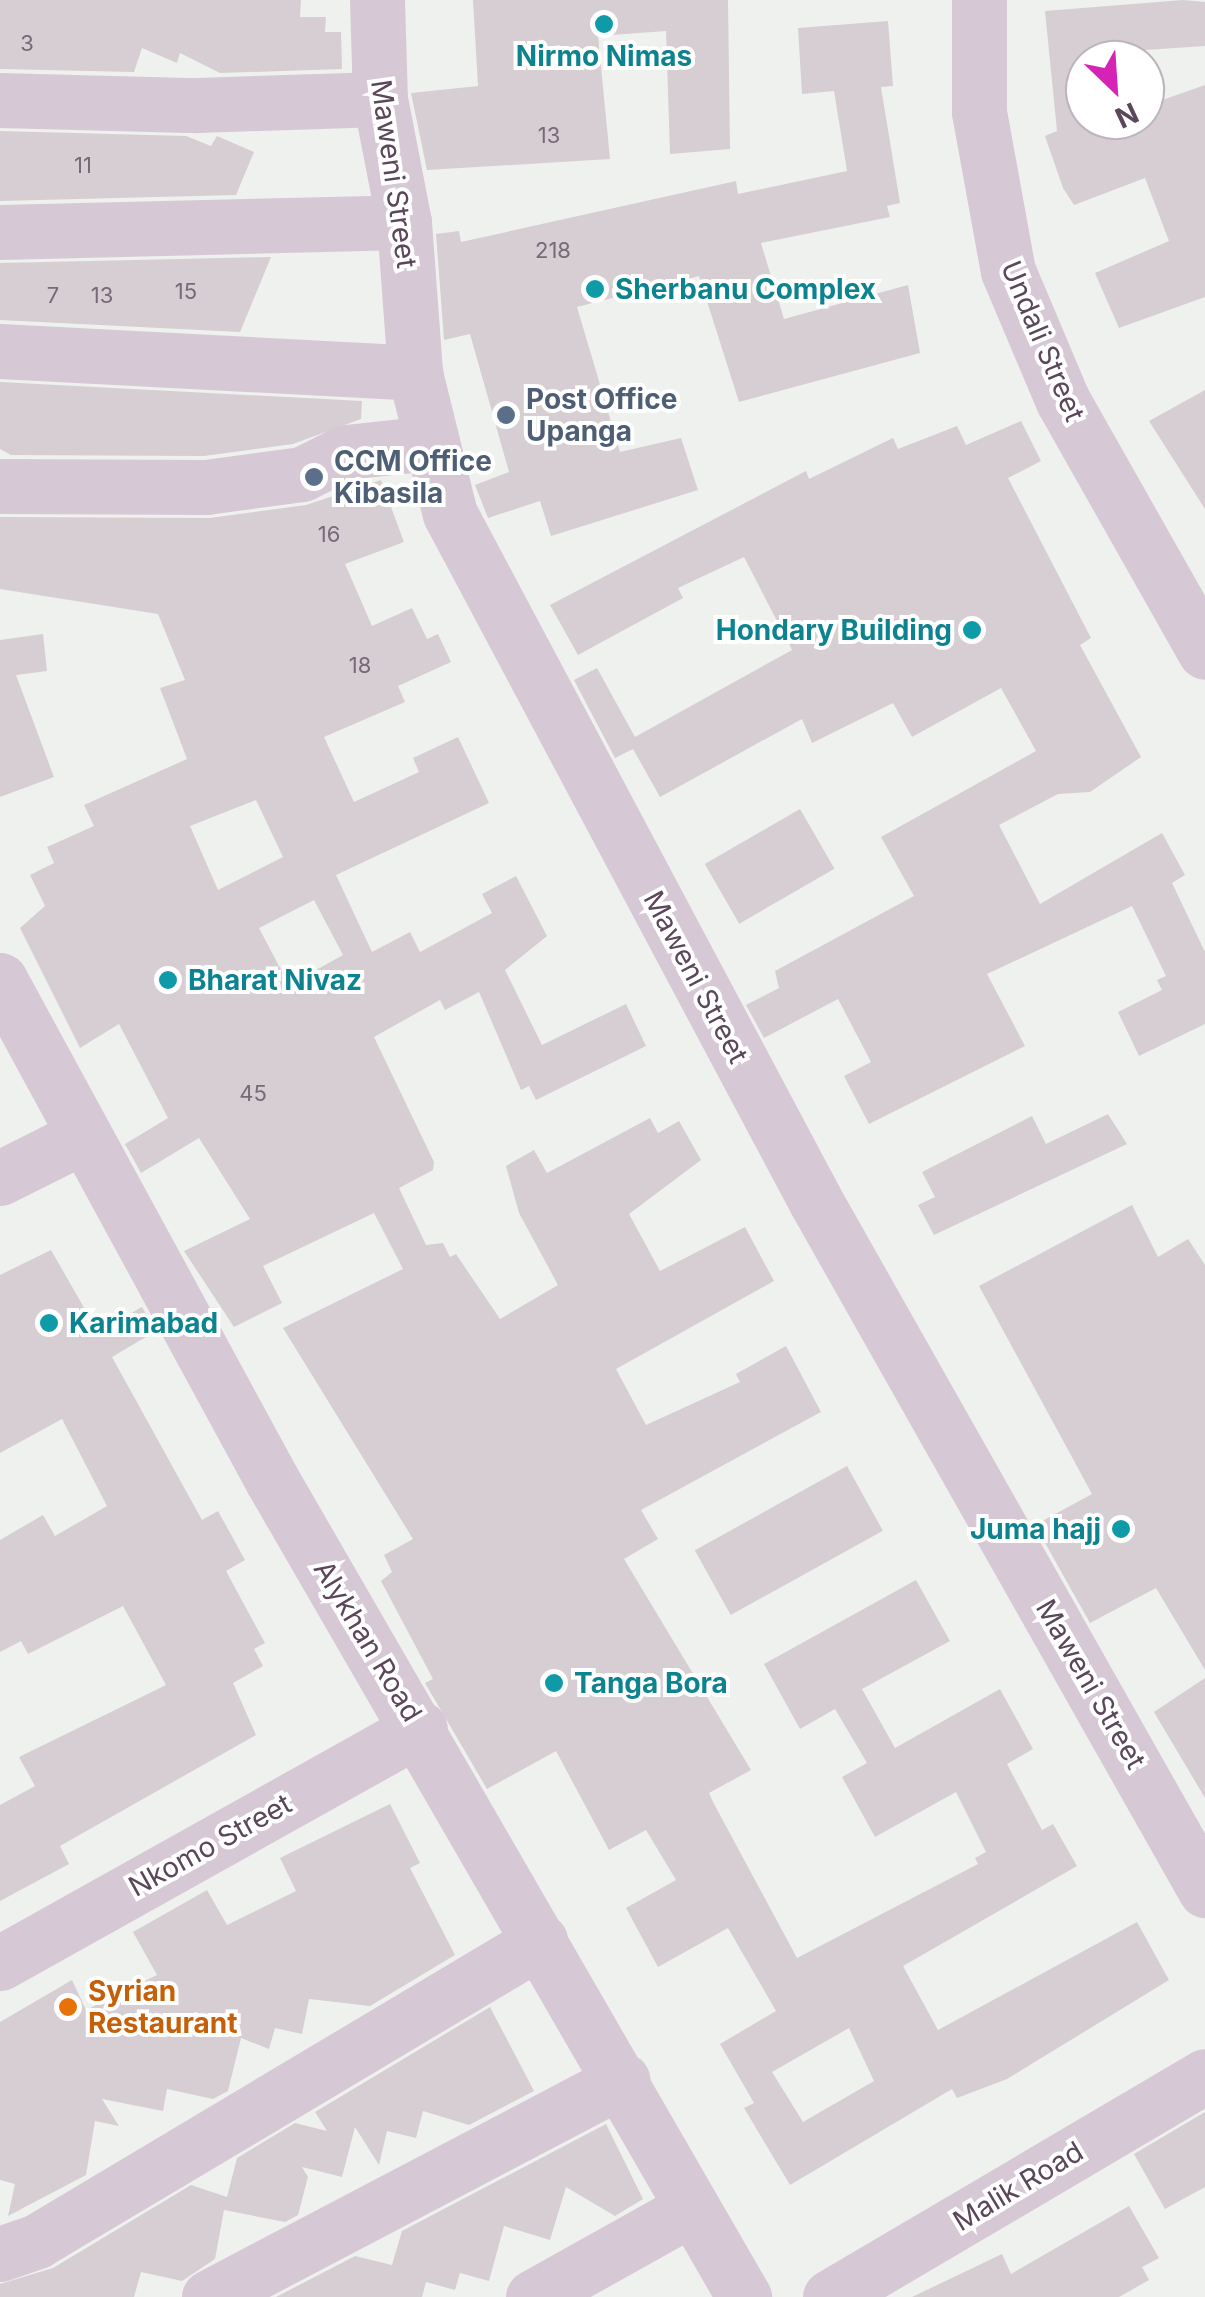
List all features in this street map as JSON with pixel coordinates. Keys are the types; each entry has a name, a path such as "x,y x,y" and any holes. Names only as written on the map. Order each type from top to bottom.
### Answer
{"street":[{"name":"Maweni Street","path":"378,0 380,98 404,222 415,373 450,514 815,1200 1205,1890"},
{"name":"Undali Street","path":"978,0 978,112 1008,271 1063,400 1205,652"},
{"path":"0,100 197,106 380,98"},
{"path":"0,232 404,222"},
{"path":"0,350 415,373"},
{"path":"0,486 206,487 302,474 346,452 430,443"},
{"name":"Alykhan Road","path":"0,980 272,1480 420,1728 744,2297"},
{"path":"0,1178 84,1136"},
{"name":"Nkomo Street","path":"0,1963 420,1728"},
{"path":"0,2254 37,2240 540,1941"},
{"name":"Malik Road","path":"830,2297 1205,2076"},
{"path":"209,2297 622,2080"},
{"path":"533,2297 692,2208"}],"building":[{"path":"0,0 301,0 300,17 326,17 325,32 341,32 342,69 220,73 180,53 177,63 142,48 134,72 0,69"},
{"path":"473,0 728,0 730,149 670,154 666,31 598,36 610,159 427,170 411,93 478,86"},
{"path":"1183,0 1205,2 1205,46 1165,49 1165,40 1065,40 1065,140 1165,140 1165,99 1205,85 1205,297 1119,328 1095,273 1169,241 1145,178 1074,205 1063,188 1045,136 1057,131 1045,11"},
{"path":"888,21 893,86 881,87 900,203 887,206 890,217 761,243 784,319 908,285 920,353 739,402 699,276 577,307 620,452 681,438 698,490 551,536 540,501 488,518 475,485 509,472 470,334 444,340 436,234 459,231 461,242 736,181 738,194 847,171 834,91 802,94 798,28"},
{"path":"0,131 186,136 211,146 217,136 254,152 236,195 0,201"},
{"path":"271,257 240,332 0,320 0,263"},
{"path":"0,382 362,401 361,419 293,444 204,456 11,455 0,449"},
{"path":"1205,390 1205,509 1149,421"},
{"path":"1021,421 1041,461 1008,478 1091,638 1080,645 1141,757 1090,792 1058,794 999,825 1040,904 1162,833 1185,875 1172,883 1205,952 1205,1024 1139,1056 1118,1012 1162,990 1157,980 1166,976 1132,906 987,974 1025,1046 869,1124 844,1076 871,1062 838,999 764,1038 746,1005 779,988 775,971 914,896 881,837 1036,751 1001,688 912,737 893,703 812,743 802,719 660,797 633,749 615,758 574,680 597,668 635,737 792,650 744,557 678,588 683,598 578,655 550,605 806,471 809,479 893,438 898,449 957,426 966,445"},
{"path":"381,480 404,542 345,564 372,626 412,608 427,639 438,634 451,662 398,686 405,702 324,737 354,802 419,772 413,758 458,737 489,803 336,875 372,952 410,932 420,952 492,913 482,894 516,876 547,936 505,970 542,1045 626,1004 646,1046 536,1100 529,1086 521,1090 479,992 445,1010 440,1000 374,1037 434,1162 433,1170 399,1188 426,1245 443,1243 450,1257 456,1254 500,1319 558,1285 519,1213 506,1166 534,1150 547,1173 650,1118 658,1133 679,1121 701,1160 629,1214 660,1271 745,1227 774,1281 616,1369 646,1425 740,1382 736,1374 786,1346 821,1412 641,1510 658,1539 624,1559 751,1770 709,1793 797,1958 978,1864 975,1858 986,1852 956,1792 875,1837 842,1777 867,1763 835,1709 800,1729 764,1664 916,1580 950,1641 862,1689 895,1748 1000,1689 1033,1749 1007,1764 1042,1830 1053,1824 1077,1866 903,1966 938,2030 1137,1922 1169,1980 1007,2079 957,2098 952,2089 790,2185 744,2108 754,2103 720,2044 776,2011 728,1928 658,1967 626,1908 676,1880 646,1830 609,1850 556,1751 487,1789 425,1683 433,1679 381,1581 392,1572 384,1555 413,1539 283,1328 403,1269 374,1213 263,1266 282,1303 234,1327 184,1251 250,1219 199,1138 141,1173 125,1144 168,1118 119,1024 80,1048 20,928 45,906 30,875 54,863 47,847 94,826 84,805 187,759 160,688 185,680 158,614 0,589 0,517 210,518 306,505","holes":["256,800 283,857 218,890 190,826","314,900 343,955 289,985 259,928","849,2028 874,2081 803,2122 772,2072"]},
{"path":"43,634 47,671 16,675 54,777 0,797 0,640"},
{"path":"800,809 834,869 739,924 705,864"},
{"path":"1108,1114 1127,1144 934,1235 918,1205 935,1197 922,1172 1032,1116 1046,1144"},
{"path":"1132,1205 1158,1257 1188,1239 1205,1265 1205,1670 1156,1588 1090,1623 1035,1525 1092,1494 979,1286"},
{"path":"51,1250 98,1332 142,1307 156,1331 112,1357 202,1520 218,1511 245,1560 226,1571 265,1643 254,1649 263,1666 233,1683 256,1735 60,1846 69,1864 0,1901 0,1805 35,1786 19,1757 166,1685 123,1606 28,1654 21,1641 0,1652 0,1540 43,1515 55,1536 107,1506 62,1419 0,1453 0,1275"},
{"path":"847,1466 883,1531 731,1615 695,1550"},
{"path":"1205,1678 1205,1798 1154,1712"},
{"path":"390,1804 420,1863 410,1868 455,1955 370,2006 309,1999 302,2034 275,2028 269,2049 241,2038 228,2091 213,2099 167,2089 163,2111 102,2099 119,2126 95,2121 86,2175 8,2216 15,2184 0,2180 0,2022 72,1980 86,2010 157,1975 133,1932 207,1890 227,1925 296,1891 280,1858"},
{"path":"490,2007 534,2091 469,2125 423,2111 416,2138 387,2131 379,2165 355,2127 342,2177 302,2167 308,2177 298,2215 285,2222 224,2210 215,2259 182,2281 141,2272 134,2297 0,2297 0,2284 53,2268 191,2185 227,2197 225,2205 237,2158 295,2123 327,2131 315,2112"},
{"path":"1205,2112 1205,2187 1165,2209 1134,2154"},
{"path":"606,2124 643,2199 615,2216 566,2187 550,2240 504,2226 489,2281 460,2273 455,2290 426,2282 422,2297 276,2297 355,2256 392,2265 402,2231"},
{"path":"1129,2206 1159,2258 1142,2267 1149,2280 1119,2297 912,2297 1002,2254 1011,2274"}],"place":[{"name":"Nirmo Nimas","path":"604,24"},
{"name":"Sherbanu Complex","path":"595,289"},
{"name":"Post Office Upanga","path":"506,415"},
{"name":"CCM Office Kibasila","path":"314,477"},
{"name":"Hondary Building","path":"972,630"},
{"name":"Bharat Nivaz","path":"168,980"},
{"name":"Karimabad","path":"49,1323"},
{"name":"Juma hajj","path":"1121,1529"},
{"name":"Tanga Bora","path":"554,1683"},
{"name":"Syrian Restaurant","path":"68,2007"}]}
